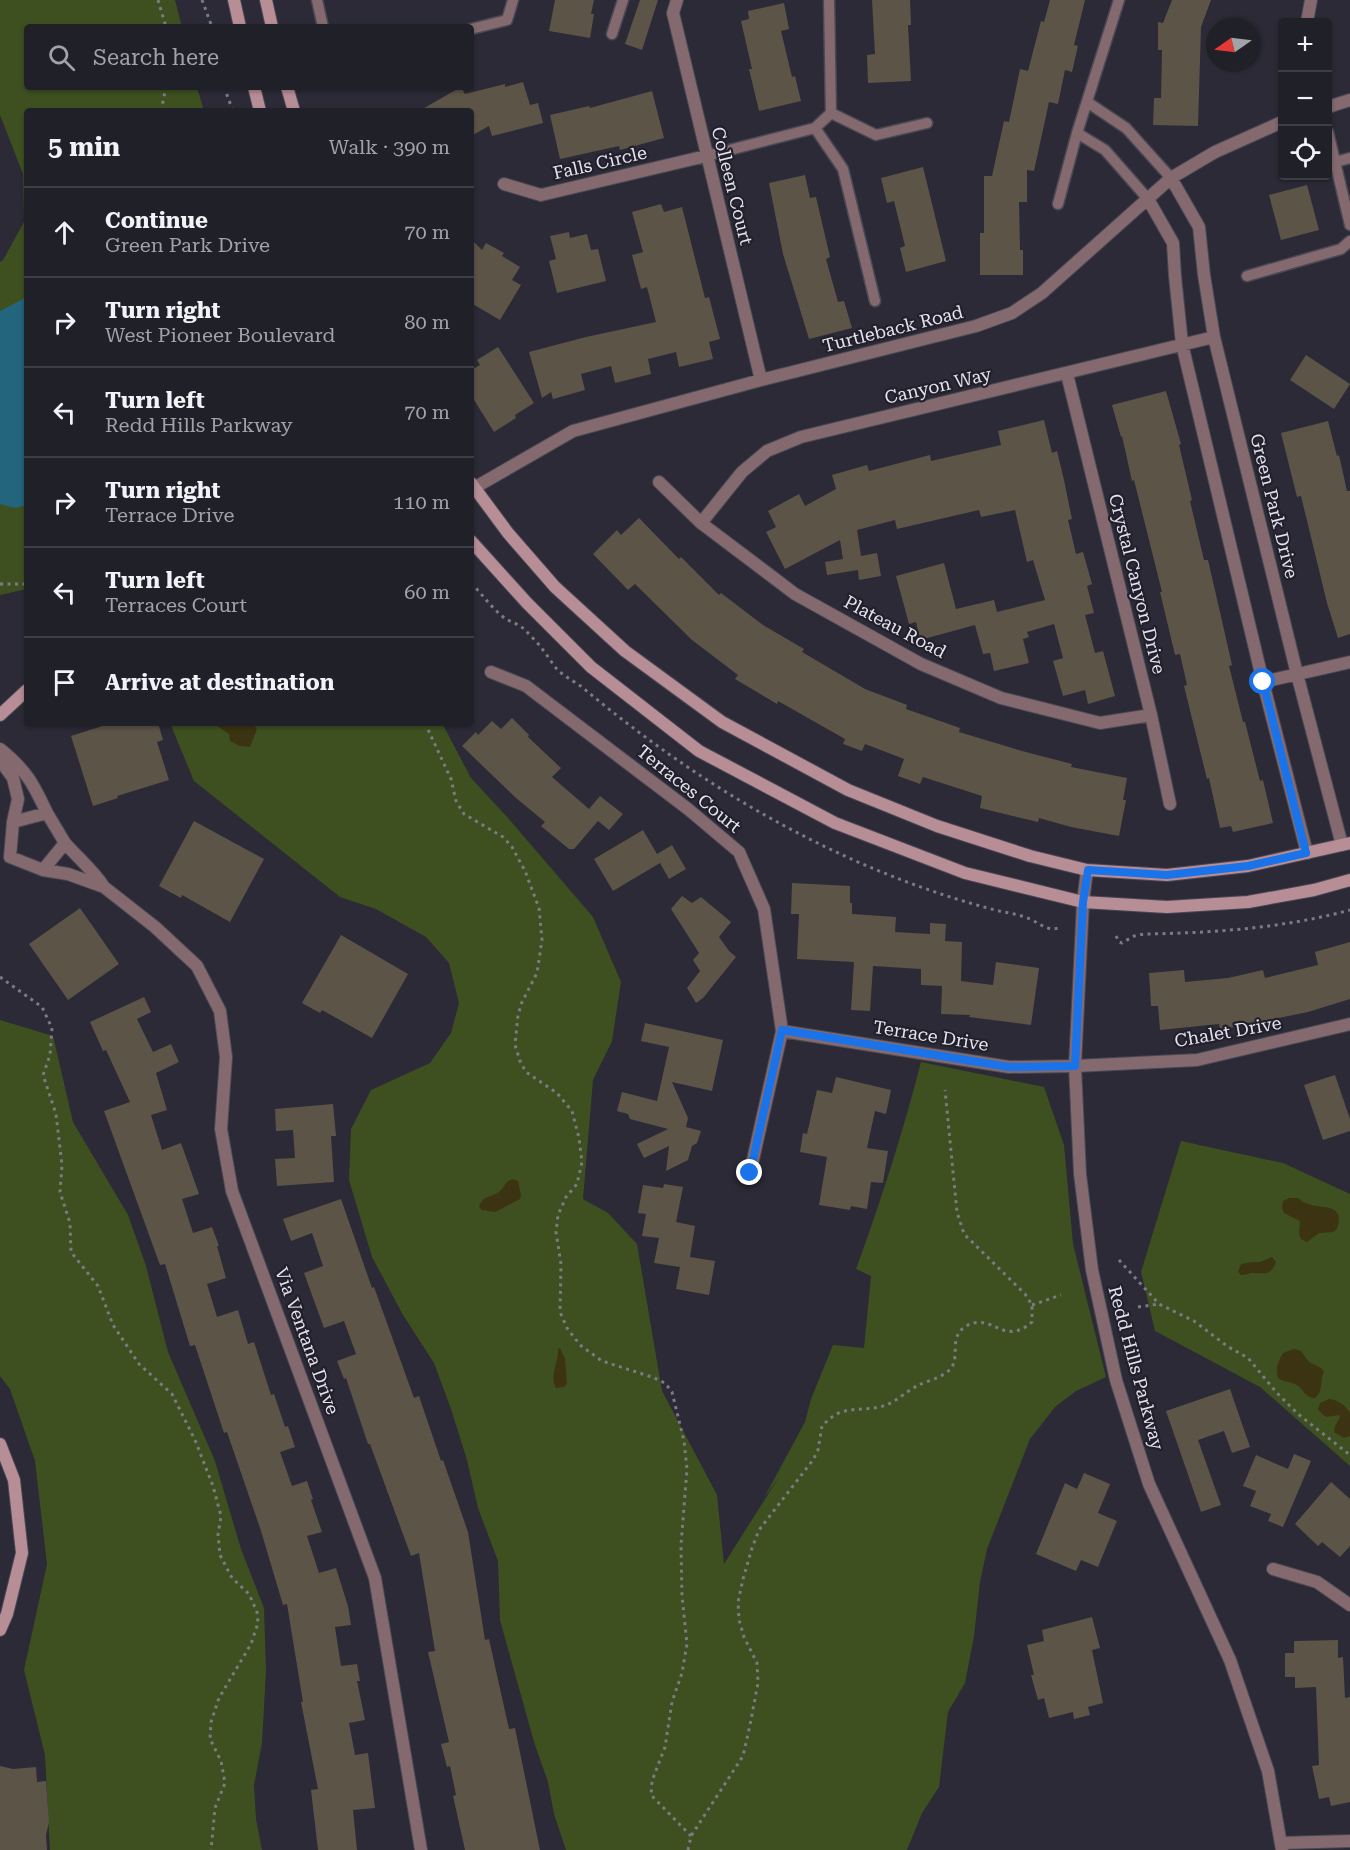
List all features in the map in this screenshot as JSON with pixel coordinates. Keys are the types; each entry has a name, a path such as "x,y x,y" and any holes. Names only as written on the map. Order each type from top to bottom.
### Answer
{"main road":[{"path":"234,0 239,24"},
{"path":"266,0 272,24"},
{"path":"255,90 259,108"},
{"path":"288,90 293,108"},
{"path":"474,490 555,587 626,651 722,722 848,790 937,826 1030,856 1088,870 1167,875 1248,866 1346,844"},
{"path":"474,544 527,603 591,667 699,751 835,823 965,873 1083,902 1167,907 1248,902 1314,890 1350,880"},
{"path":"0,715 24,693"},
{"path":"0,1444 14,1480 22,1552 7,1614 0,1630"}],"street":[{"name":"Colleen Court","path":"677,0 673,13 761,380"},
{"path":"1308,18 1311,0"},
{"path":"1332,106 1350,100"},
{"name":"Turtleback Road","path":"474,486 573,431 761,380 976,326 1012,313 1042,293 1171,178 1215,152 1278,124"},
{"name":"Falls Circle","path":"504,184 540,195 706,156"},
{"name":"Green Park Drive","path":"1171,178 1199,227 1214,337 1297,674 1346,844"},
{"path":"1149,199 1173,243 1182,344 1306,853"},
{"name":"Canyon Way","path":"701,523 742,472 767,451 801,437 1214,337"},
{"name":"Crystal Canyon Drive","path":"1067,374 1170,804"},
{"name":"Plateau Road","path":"659,482 701,523 795,594 921,664 1001,698 1100,723 1150,715"},
{"path":"1263,682 1350,662"},
{"name":"Terraces Court","path":"491,672 526,686 688,809 739,852 764,909 782,1030 750,1173"},
{"path":"0,749 16,762 34,784 47,813 65,843 43,870 10,857 13,822 18,799 13,778 0,760"},
{"path":"13,822 47,813"},
{"name":"Via Ventana Drive","path":"65,843 96,874 104,887"},
{"name":"Via Ventana Drive","path":"43,870 68,874 104,887 155,927 197,966 220,1011 226,1057 221,1129 232,1191 375,1578 421,1850"},
{"name":"Redd Hills Parkway","path":"1088,870 1083,902 1075,1066 1080,1174 1092,1270 1116,1380 1149,1484 1230,1660 1268,1770 1281,1846"},
{"name":"Chalet Drive","path":"1075,1066 1197,1060 1350,1024"},
{"name":"Terrace Drive","path":"782,1030 1009,1067 1075,1066"},
{"path":"1273,1569 1317,1582 1350,1605"},
{"path":"1281,1846 1350,1841"}],"lane":[{"path":"317,0 322,24"},
{"path":"474,27 507,20 513,0"},
{"path":"612,34 623,0"},
{"path":"706,156 815,128 831,112 829,0"},
{"path":"1058,204 1077,133 1119,0"},
{"path":"1087,102 1126,128 1171,178"},
{"path":"831,112 876,135 927,123"},
{"path":"815,128 843,169 876,301"},
{"path":"1077,133 1105,150 1149,199"},
{"path":"1332,149 1350,225"},
{"path":"1335,162 1350,158"},
{"path":"1247,276 1341,249 1350,241"}],"path":[{"path":"159,0 165,24"},
{"path":"202,0 211,24"},
{"path":"162,108 165,90"},
{"path":"225,90 232,108"},
{"path":"0,584 24,584"},
{"path":"426,726 450,779 456,801 464,814 503,837 512,847 525,871 539,908 542,940 537,973 520,1009 515,1046 526,1072 558,1093 572,1111 579,1138 582,1162 578,1184 566,1197 558,1215 556,1232 561,1264 560,1312 567,1328 580,1345 602,1361 665,1383 672,1392 684,1441 687,1468 681,1545 682,1596 687,1644 682,1673 670,1712 665,1746 652,1781 651,1795 691,1836"},
{"path":"1116,936 1122,943 1134,936 1144,934 1251,928 1295,922 1350,910"},
{"path":"0,977 42,1007 52,1028 50,1055 43,1075 56,1114 62,1165 60,1192 70,1223 71,1252 98,1286 113,1325 139,1364 172,1394 195,1440 213,1486 221,1516 218,1535 220,1555 232,1578 249,1594 257,1612 258,1623 251,1644 219,1698 211,1722 210,1739 221,1761 225,1783 215,1808 211,1850"},
{"path":"688,1850 691,1836 743,1756 750,1725 758,1683 757,1663 744,1637 739,1620 738,1602 752,1548 759,1530 813,1460 818,1449 822,1426 843,1411 886,1405 918,1385 948,1372 954,1363 956,1338 960,1330 971,1324 985,1323 1012,1333 1023,1330 1032,1322 1032,1305 1025,1294 964,1234 957,1212 945,1090"},
{"path":"1119,1260 1160,1304 1194,1321 1227,1346 1248,1358 1277,1394 1298,1414 1350,1455"},
{"path":"1032,1305 1061,1295"},
{"path":"1138,1307 1160,1304"}],"green space":[{"path":"0,0 175,0 181,24 24,24 24,90 198,90 203,108 24,108 24,222 23,174 0,115"},
{"path":"24,222 24,590 0,595 0,262"},
{"path":"171,726 444,726 471,778 593,917 621,982 612,1041 593,1080 583,1199 608,1213 637,1244 662,1391 717,1495 724,1564 779,1477 764,1498 805,1422 811,1399 833,1345 864,1348 871,1276 856,1269 891,1166 921,1062 1044,1087 1064,1145 1073,1244 1106,1377 1076,1391 1055,1407 1030,1439 987,1549 965,1683 948,1712 939,1787 922,1813 907,1850 566,1850 500,1620 498,1561 478,1508 467,1460 451,1409 434,1363 403,1315 372,1257 349,1180 351,1129 371,1090 430,1063 451,1033 459,1003 449,963 426,937 376,909 340,897 194,781"},
{"path":"0,1020 53,1036 73,1122 128,1215 146,1266 168,1352 215,1461 241,1549 264,1608 266,1671 262,1743 254,1785 256,1819 262,1850 50,1850 45,1755 24,1670 47,1564 35,1461 10,1389 0,1376"},
{"path":"1181,1141 1283,1163 1350,1194 1350,1466 1260,1387 1155,1331 1141,1272"}],"sand":[{"path":"217,726 254,726 257,729 250,747 240,746 230,741 229,734"},
{"path":"513,1179 518,1181 520,1199 495,1212 482,1210 479,1207 485,1199 499,1192 508,1181"},
{"path":"1298,1198 1305,1203 1333,1209 1339,1219 1337,1229 1333,1232 1319,1233 1307,1242 1301,1239 1300,1221 1284,1213 1282,1207 1283,1201"},
{"path":"1272,1257 1276,1262 1269,1272 1241,1275 1238,1272 1241,1264 1260,1262"},
{"path":"560,1348 565,1359 567,1384 556,1388 554,1374"},
{"path":"1294,1349 1301,1351 1309,1362 1324,1372 1320,1392 1315,1398 1307,1395 1296,1384 1278,1378 1278,1365 1283,1353"},
{"path":"1329,1399 1341,1403 1350,1413 1350,1436 1344,1438 1334,1432 1339,1415 1326,1417 1318,1410 1320,1403"}],"water":[{"path":"24,299 24,506 15,508 0,504 0,311"}],"building":[{"path":"555,0 594,0 590,38 549,31"},
{"path":"640,0 658,0 642,50 625,44"},
{"path":"872,0 910,0 911,25 908,25 911,81 868,83 867,55 875,54"},
{"path":"1050,0 1085,0 1074,45 1078,46 1072,72 1065,70 1058,104 1049,102 1034,171 1027,170 1027,202 1019,202 1023,275 980,275 980,233 984,233 984,176 992,176 1004,121 1009,122 1020,69 1028,71 1041,21 1044,22"},
{"path":"1172,0 1211,0 1201,27 1198,126 1153,125 1154,98 1161,98 1162,50 1158,50 1158,22 1163,23"},
{"path":"784,3 789,29 781,31 792,77 795,76 801,101 759,111 741,21 749,19 748,11"},
{"path":"523,82 530,105 538,103 543,123 492,136 489,126 474,134 474,108 424,108 456,90 463,90 465,94 505,84 505,87"},
{"path":"652,91 664,138 620,150 619,146 560,159 550,115 589,106 590,108"},
{"path":"923,167 946,261 906,272 900,248 905,246 894,201 887,203 881,178"},
{"path":"805,175 810,198 816,197 830,257 826,259 838,302 844,301 852,328 809,339 783,254 769,183"},
{"path":"1307,185 1319,230 1281,240 1269,195"},
{"path":"661,204 664,212 682,207 705,298 709,297 720,339 709,342 713,359 679,367 676,352 648,359 651,374 615,383 611,366 581,374 585,390 553,399 551,392 542,398 529,352 656,322 647,287 641,289 632,255 643,252 632,212"},
{"path":"569,232 570,238 587,234 591,250 598,249 606,281 557,293 549,261 556,259 550,236"},
{"path":"474,242 482,250 486,243 504,253 502,256 520,267 512,280 521,285 500,320 474,305"},
{"path":"498,347 534,403 494,432 474,400 474,368 480,365 477,360"},
{"path":"1306,355 1350,384 1334,409 1290,380"},
{"path":"1166,391 1181,444 1179,445 1192,500 1190,501 1204,560 1208,560 1220,612 1232,665 1229,666 1260,781 1263,780 1273,823 1233,832 1231,826 1220,828 1184,686 1187,685 1180,654 1175,655 1134,480 1132,481 1112,405"},
{"path":"1044,420 1052,453 1057,451 1064,480 1072,519 1068,520 1076,554 1083,552 1092,584 1087,586 1094,613 1085,615 1095,653 1103,651 1115,696 1088,704 1085,690 1063,696 1053,661 1063,658 1054,624 1027,632 1029,637 1023,639 1029,663 994,671 990,653 983,654 975,625 920,640 916,622 909,624 896,576 944,563 956,609 994,600 997,612 1045,600 1033,560 1027,562 1015,510 981,517 979,510 897,529 895,520 857,530 861,556 877,553 881,576 859,580 858,570 827,575 825,562 843,559 840,540 785,569 766,532 776,527 768,511 799,494 805,506 836,489 832,475 867,465 869,471 930,455 931,461 1001,445 998,431"},
{"path":"1328,421 1347,491 1350,491 1350,634 1338,638 1327,603 1301,496 1297,497 1281,433"},
{"path":"639,518 679,559 681,557 719,595 721,593 763,625 804,649 802,652 865,689 907,705 906,709 960,728 959,732 1072,764 1071,767 1127,778 1123,800 1126,800 1119,836 1039,818 1038,822 980,808 982,796 923,777 920,784 898,776 904,759 865,744 862,751 843,744 845,739 778,701 777,704 735,679 738,675 692,640 635,584 628,590 593,554 617,530 621,535"},
{"path":"512,718 529,735 528,737 561,768 552,777 589,809 600,796 623,814 609,830 598,821 574,849 569,849 541,826 545,822 516,798 462,746 492,721 501,729"},
{"path":"103,726 159,726 163,740 157,742 169,780 93,806 71,736"},
{"path":"194,821 264,859 230,922 182,895 181,898 159,886"},
{"path":"643,830 657,854 672,845 686,869 669,879 660,863 613,891 594,859"},
{"path":"792,883 850,886 852,914 896,917 895,932 930,934 930,923 946,924 945,941 962,942 961,981 993,985 996,962 1039,968 1031,1025 969,1017 970,1015 941,1014 942,986 921,985 921,969 873,966 870,1011 851,1010 854,962 797,959 799,914 791,914"},
{"path":"682,896 692,903 701,897 731,922 719,937 736,957 703,998 696,1003 687,988 700,971 693,960 699,953 671,909"},
{"path":"80,908 119,964 68,1000 29,944"},
{"path":"341,935 408,974 372,1038 322,1010 320,1013 302,1003"},
{"path":"1350,942 1350,999 1308,1012 1220,1030 1219,1024 1160,1030 1158,1006 1151,1006 1149,973 1184,970 1185,982 1228,978 1263,970 1265,978 1318,965 1315,952"},
{"path":"144,997 151,1012 137,1019 153,1052 171,1044 179,1062 156,1073 167,1110 151,1115 162,1150 181,1143 199,1194 182,1199 193,1233 212,1227 219,1246 217,1246 226,1278 207,1284 217,1317 238,1310 248,1344 254,1342 271,1395 274,1394 285,1427 288,1426 295,1447 280,1452 292,1486 307,1481 313,1499 311,1500 322,1532 307,1536 319,1573 336,1568 348,1606 351,1625 335,1627 341,1666 357,1664 360,1681 357,1681 365,1720 349,1723 355,1755 368,1753 375,1808 353,1810 357,1850 318,1850 311,1790 318,1789 301,1702 303,1702 287,1604 283,1605 261,1531 227,1432 224,1433 195,1345 190,1346 165,1264 160,1265 104,1111 130,1102 90,1022"},
{"path":"645,1023 723,1040 712,1091 672,1082 688,1118 686,1127 701,1131 697,1143 692,1146 688,1160 666,1171 669,1146 644,1158 637,1144 668,1129 630,1119 628,1114 617,1111 622,1092 657,1101 669,1047 641,1041"},
{"path":"1335,1075 1350,1119 1350,1131 1323,1140 1304,1085"},
{"path":"836,1077 891,1090 886,1114 875,1111 867,1148 888,1151 883,1183 871,1182 867,1209 851,1206 850,1210 819,1205 827,1157 800,1152 803,1133 807,1134 817,1090 832,1093"},
{"path":"333,1104 336,1136 331,1136 334,1182 277,1186 275,1159 295,1158 293,1130 276,1131 275,1109"},
{"path":"664,1184 683,1187 676,1222 695,1226 690,1257 715,1261 709,1295 676,1289 680,1267 654,1263 659,1238 642,1236 646,1214 638,1213 643,1185 663,1188"},
{"path":"341,1199 372,1288 374,1287 414,1398 419,1396 468,1532 485,1640 489,1639 509,1729 515,1728 540,1850 465,1850 453,1796 456,1795 450,1766 447,1767 441,1744 449,1742 428,1652 435,1651 419,1553 411,1556 370,1444 368,1444 346,1378 344,1379 337,1361 356,1354 344,1321 324,1328 304,1273 323,1266 312,1233 291,1241 283,1219"},
{"path":"1230,1389 1250,1447 1232,1453 1224,1431 1198,1440 1221,1505 1201,1512 1166,1411"},
{"path":"1294,1454 1311,1461 1283,1527 1268,1521 1271,1514 1250,1506 1256,1491 1243,1486 1256,1455 1288,1469"},
{"path":"1084,1473 1110,1484 1098,1513 1117,1521 1098,1567 1081,1560 1076,1571 1036,1554 1065,1483 1077,1489"},
{"path":"1331,1482 1350,1499 1350,1546 1340,1557 1322,1542 1318,1546 1295,1524"},
{"path":"1092,1617 1100,1648 1092,1650 1103,1703 1088,1707 1090,1715 1074,1719 1073,1712 1049,1718 1044,1698 1038,1700 1031,1675 1034,1675 1027,1645 1044,1641 1042,1630"},
{"path":"1338,1640 1338,1658 1343,1657 1345,1698 1350,1697 1350,1802 1331,1806 1329,1797 1319,1799 1312,1766 1319,1765 1316,1687 1295,1688 1295,1677 1285,1677 1285,1653 1294,1653 1294,1641"},
{"path":"0,1766 13,1769 36,1767 37,1782 46,1781 49,1822 46,1835 47,1850 0,1850"}],"route":[{"path":"750,1173 782,1030 1009,1067 1075,1066 1083,902 1088,870 1167,875 1248,866 1306,853 1263,682"}]}
